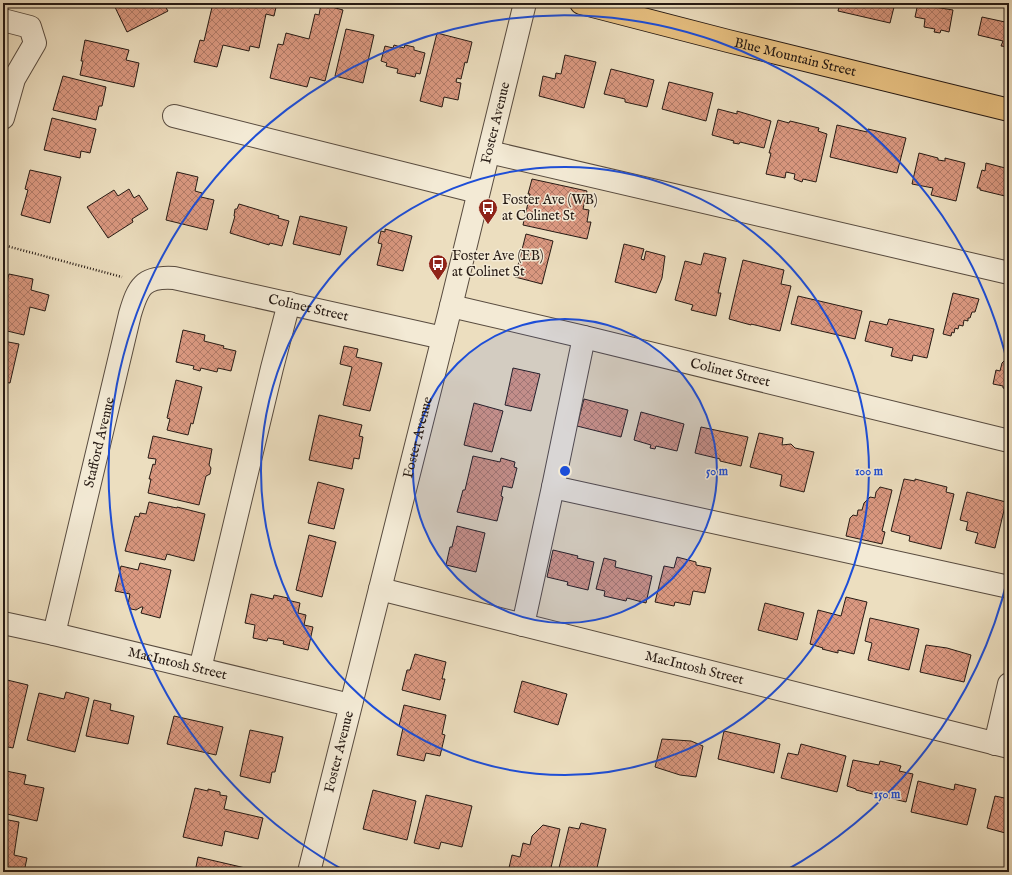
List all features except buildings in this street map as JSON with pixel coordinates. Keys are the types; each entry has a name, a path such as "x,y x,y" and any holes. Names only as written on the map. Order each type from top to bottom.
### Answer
{"main road":[{"name":"Blue Mountain Street","path":"581,3 728,41 1009,110"}],"street":[{"name":"Foster Avenue","path":"311,871 350,705 451,306 525,3"},
{"path":"3,20 30,27 35,43 14,79 3,118"},
{"path":"174,116 478,192"},
{"path":"489,152 1009,273"},
{"name":"Colinet Street","path":"174,278 443,338"},
{"name":"Stafford Avenue","path":"54,634 133,302 144,283 153,279 174,278"},
{"path":"200,669 289,303"},
{"name":"Colinet Street","path":"451,306 1009,441"},
{"path":"522,625 553,487 584,337"},
{"path":"553,487 1009,587"},
{"name":"MacIntosh Street","path":"380,589 1002,745"},
{"name":"MacIntosh Street","path":"3,623 350,705"},
{"path":"1002,745 1009,684"}],"path":[{"path":"3,245 129,279"}],"place":[{"name":"Foster Ave (WB) at Colinet St","path":"488,225"},
{"name":"Foster Ave (EB) at Colinet St","path":"438,281"}]}
